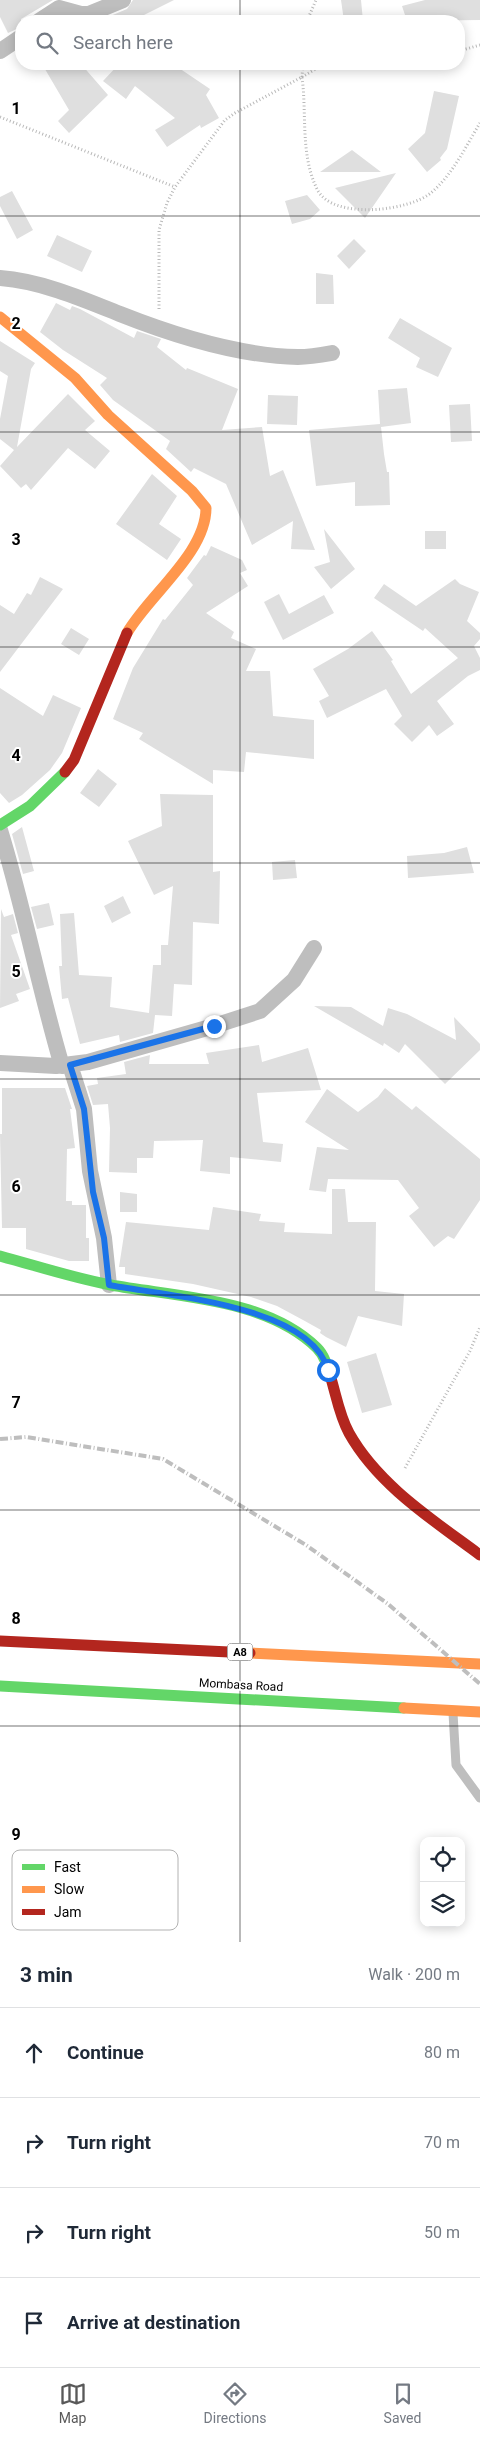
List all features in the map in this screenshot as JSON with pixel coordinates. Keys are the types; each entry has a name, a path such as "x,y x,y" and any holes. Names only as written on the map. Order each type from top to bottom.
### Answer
{"main road":[{"path":"0,317 75,378 108,415 192,491 206,508 206,517 203,530 186,558 152,596 125,636 98,698 87,733 74,760 60,779 47,792 30,806 0,825"},
{"path":"0,1256 109,1285 236,1308 286,1326 306,1338 324,1357 348,1431 393,1488 480,1555"},
{"name":"A8","path":"0,1641 480,1664"},
{"name":"Mombasa Road","path":"0,1686 480,1712"}],"street":[{"path":"48,15 59,8 81,14 89,14 123,0"},
{"path":"0,51 15,41"},
{"path":"0,278 20,281 95,303 159,327 259,353 300,357 332,353"},
{"path":"0,830 22,903 46,1010 84,1109 91,1178 104,1238 109,1285"},
{"path":"0,1062 66,1066 214,1026 260,1011 294,980 314,948"}],"lane":[{"path":"452,1711 456,1765 480,1798"}],"path":[{"path":"310,15 316,0"},
{"path":"465,49 480,45"},
{"path":"303,70 303,122 307,163 317,190 325,199 347,208 371,211 422,200 434,191 457,161 480,123"},
{"path":"159,327 159,230 167,203 175,187 225,120 235,112 314,70"},
{"path":"0,117 175,187"},
{"path":"393,1488 470,1351 480,1327"}],"building":[{"path":"0,0 53,0 28,15 15,15 15,30 8,33 0,17"},
{"path":"133,0 174,0 144,15 113,15 127,9"},
{"path":"341,0 361,0 362,15 343,15"},
{"path":"425,0 480,0 480,20 465,20 465,15 405,15 402,6"},
{"path":"46,70 86,70 108,95 69,133 58,121 69,110"},
{"path":"113,70 182,70 210,89 206,95 219,118 201,128 200,125 167,147 155,130 175,118 135,86 126,99 103,81"},
{"path":"434,91 459,96 447,149 440,158 441,160 427,172 408,149 425,133"},
{"path":"352,150 381,172 320,172"},
{"path":"396,173 365,218 335,188"},
{"path":"12,191 33,230 17,239 0,206 0,197"},
{"path":"307,195 320,210 310,219 292,224 285,201"},
{"path":"57,235 92,251 82,272 47,256"},
{"path":"354,239 366,251 349,269 337,256"},
{"path":"316,273 333,275 334,304 316,304"},
{"path":"56,303 70,310 72,306 80,309 134,338 137,331 161,339 157,347 186,370 187,368 238,389 222,430 262,427 270,476 283,470 315,550 291,549 293,521 252,545 226,484 194,468 191,472 166,449 170,441 113,400 100,385 107,378 63,350 40,332"},
{"path":"400,318 452,348 438,377 416,367 420,358 388,338"},
{"path":"0,341 35,363 31,369 17,447 68,394 95,421 85,430 110,451 95,469 68,448 31,490 26,484 21,488 0,466 14,450 0,439 0,419 8,376 0,371"},
{"path":"407,388 411,423 381,427 387,472 389,472 390,505 355,506 355,482 316,486 309,430 380,424 378,390"},
{"path":"268,395 298,396 297,425 267,424"},
{"path":"470,404 472,441 451,442 449,405"},
{"path":"152,474 177,496 159,524 181,539 167,560 116,524"},
{"path":"324,529 355,569 331,589 314,567 330,562"},
{"path":"425,531 446,531 446,549 425,549"},
{"path":"211,546 242,560 247,570 240,573 248,586 206,613 234,632 231,638 256,649 246,671 270,671 273,716 314,720 314,759 246,752 244,772 213,770 213,784 139,739 143,733 113,719 133,668 163,619 165,620 193,585 187,578 204,555 206,556"},
{"path":"40,577 63,589 0,672 0,605 14,614 27,593 31,595"},
{"path":"455,579 460,584 479,592 467,621 480,633 480,639 474,646 480,658 480,670 468,676 437,701 454,724 437,736 429,725 412,742 394,724 402,716 386,689 327,718 319,701 329,696 313,669 348,649 372,631 393,660 391,661 411,694 458,658 425,628 423,631 374,598 384,584 416,606"},
{"path":"279,594 289,614 324,595 334,613 283,640 264,602"},
{"path":"71,628 89,639 79,655 61,644"},
{"path":"0,688 43,716 53,695 81,708 62,753 50,770 22,795 9,803 0,793"},
{"path":"98,769 117,784 99,807 80,793"},
{"path":"160,794 213,795 213,872 220,871 219,924 193,922 192,985 174,984 172,1016 155,1015 153,1033 120,1042 119,1035 80,1044 68,998 62,999 59,966 62,966 60,914 74,913 79,975 112,977 110,1007 149,1013 153,965 161,965 161,945 168,945 173,886 154,895 128,841 162,826"},
{"path":"22,827 34,871 23,874 12,834"},
{"path":"467,847 474,873 408,878 407,856 444,853"},
{"path":"295,860 297,878 273,880 272,862"},
{"path":"123,896 131,913 112,923 104,906"},
{"path":"49,903 54,925 37,929 31,907"},
{"path":"1,909 4,917 13,914 18,933 11,935 30,989 16,994 19,1001 0,1008"},
{"path":"314,1006 351,1007 383,1026 388,1008 407,1014 456,1040 454,1017 480,1044 480,1050 445,1084 405,1044 399,1053 384,1043 383,1046"},
{"path":"259,1045 262,1062 308,1048 321,1090 257,1093 263,1142 283,1144 281,1162 230,1157 230,1174 200,1171 203,1140 154,1141 153,1158 137,1158 137,1173 109,1172 110,1128 108,1104 93,1105 87,1086 98,1084 97,1078 126,1074 124,1062 150,1055 149,1064 209,1064 206,1053"},
{"path":"2,1088 65,1088 72,1109 70,1109 75,1148 67,1149 66,1201 72,1201 72,1205 86,1205 86,1238 89,1238 89,1261 69,1261 26,1249 26,1228 2,1228 0,1134 2,1134"},
{"path":"385,1088 412,1110 416,1106 480,1159 480,1200 454,1239 448,1236 434,1247 409,1216 419,1208 398,1180 328,1179 326,1192 309,1190 317,1147 349,1150 305,1122 327,1089 358,1112 378,1097"},
{"path":"332,1189 345,1189 348,1222 376,1222 375,1291 404,1294 402,1326 358,1316 346,1347 320,1333 321,1330 277,1306 251,1297 193,1284 125,1274 125,1267 119,1267 126,1222 209,1230 213,1207 261,1214 259,1221 285,1223 284,1232 332,1234"},
{"path":"120,1192 137,1194 137,1212 120,1212"},
{"path":"376,1353 392,1405 362,1413 347,1362"}],"railway":[{"path":"0,1439 26,1437 163,1459 306,1545 388,1604 480,1684"}],"traffic: fast":[{"path":"0,825 30,806 65,772"},
{"path":"0,1256 97,1282 219,1302 247,1309 296,1331 317,1348 325,1360 330,1375"},
{"path":"0,1686 404,1708"}],"traffic: slow":[{"path":"0,317 75,378 108,415 192,491 206,508 204,525 187,557 127,633"},
{"path":"250,1653 480,1664"},
{"path":"404,1708 480,1712"}],"traffic: jam":[{"path":"65,772 74,760 127,633"},
{"path":"330,1375 340,1412 349,1433 375,1469 426,1515 480,1555"},
{"path":"0,1641 250,1653"}],"route":[{"path":"214,1026 88,1062 70,1065 84,1109 90,1171 104,1238 109,1285 223,1305 264,1317 286,1326 306,1338 319,1349 328,1370"}]}
